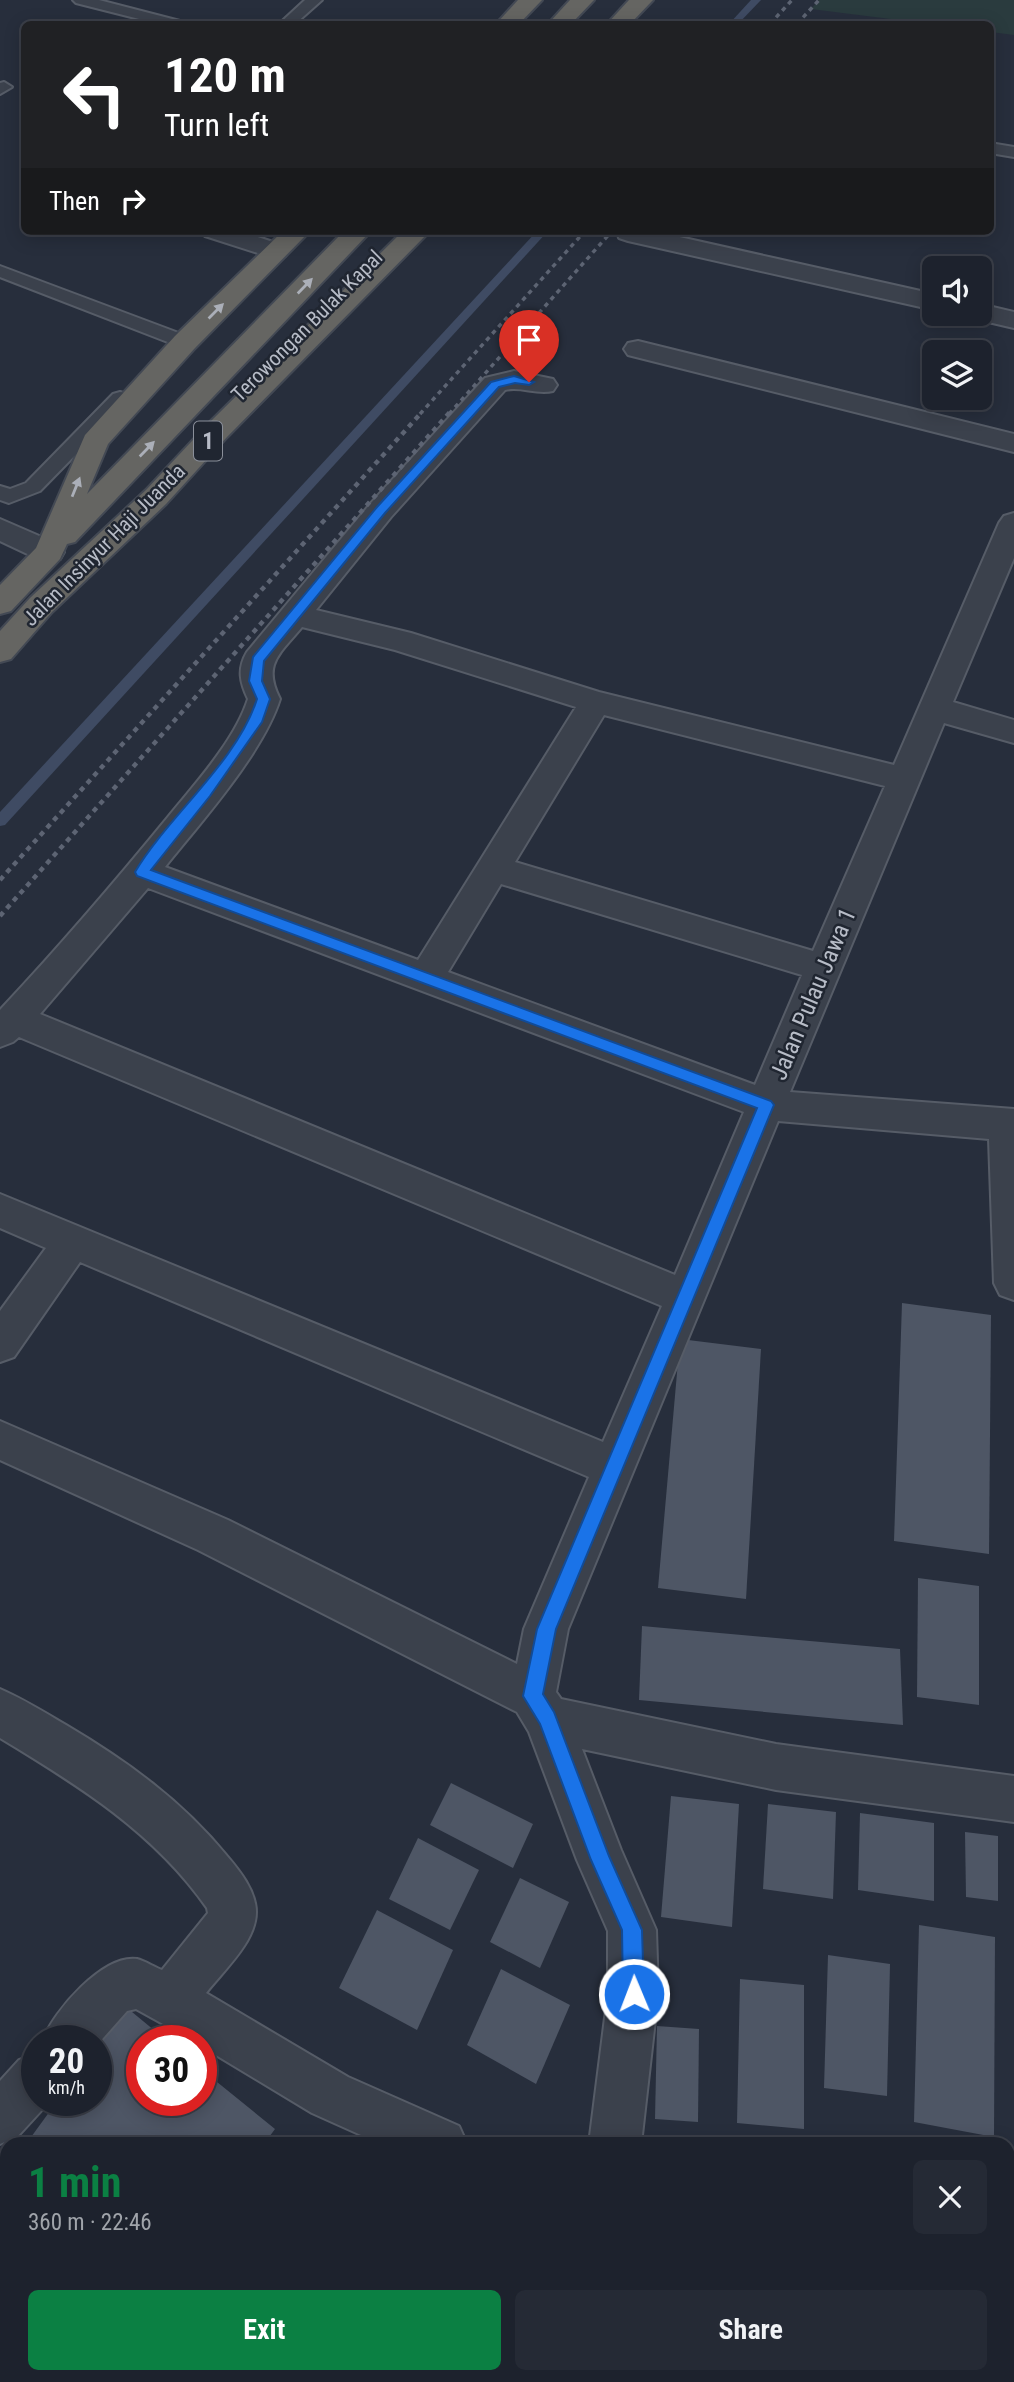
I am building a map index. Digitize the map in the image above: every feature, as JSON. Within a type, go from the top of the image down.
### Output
[{"type":"highway","points":[[510,21],[531,0]]},
{"type":"highway","points":[[562,21],[583,0]]},
{"type":"highway","points":[[608,21],[627,0]]},
{"type":"highway","points":[[621,21],[642,0]]},
{"type":"highway","name":"Jalan Insinyur Haji Juanda","points":[[0,604],[49,552],[95,441],[181,341],[293,235]]},
{"type":"highway","name":"Terowongan Bulak Kapal","points":[[49,552],[354,235]]},
{"type":"highway","name":"Terowongan Bulak Kapal","points":[[41,606],[268,364],[398,235]]},
{"type":"highway","name":"Jalan Insinyur Haji Juanda","points":[[0,651],[41,606],[156,496],[262,385],[413,235]]},
{"type":"street","points":[[226,235],[276,251]]},
{"type":"street","points":[[648,235],[922,299]]},
{"type":"street","points":[[992,315],[1014,320]]},
{"type":"street","points":[[638,349],[1014,443]]},
{"type":"street","points":[[543,385],[514,379],[495,384],[381,510],[258,660],[255,681],[264,699],[258,719],[205,793],[142,872],[7,1025],[685,1297]]},
{"type":"street","name":"Jalan Pulau Jawa 1","points":[[540,1707],[546,1629],[823,968],[1014,523]]},
{"type":"street","points":[[0,529],[49,552]]},
{"type":"street","points":[[295,615],[400,641],[596,702],[904,779]]},
{"type":"street","points":[[425,979],[596,702]]},
{"type":"street","points":[[934,708],[1014,732]]},
{"type":"street","points":[[494,869],[823,968]]},
{"type":"street","points":[[142,872],[766,1105],[1011,1125],[1014,1283]]},
{"type":"street","points":[[0,1211],[614,1467]]},
{"type":"street","points":[[0,1344],[72,1242]]},
{"type":"street","points":[[0,1440],[213,1535],[540,1707],[775,1767],[1014,1799]]},
{"type":"street","points":[[540,1707],[632,1930],[634,1994],[616,2137]]},
{"type":"street","points":[[0,1712],[127,1790],[154,1811],[200,1859],[230,1899],[234,1914],[228,1926],[170,1999]]},
{"type":"street","points":[[80,2025],[122,1984],[137,1984],[170,1999],[330,2095],[425,2137]]},
{"type":"street","points":[[0,2118],[21,2095]]},
{"type":"lane","points":[[81,0],[162,21]]},
{"type":"lane","points":[[290,21],[314,0]]},
{"type":"lane","points":[[994,149],[1014,152]]},
{"type":"lane","points":[[0,271],[181,341],[33,487],[9,497],[0,492]]},
{"type":"shaded area","points":[[819,0],[1014,0],[1014,35],[994,32],[994,21],[906,21],[811,9]]},
{"type":"building","points":[[902,1303],[991,1315],[989,1554],[894,1541]]},
{"type":"building","points":[[680,1339],[761,1349],[746,1599],[658,1588]]},
{"type":"building","points":[[918,1578],[979,1586],[979,1705],[917,1697]]},
{"type":"building","points":[[642,1626],[900,1649],[903,1725],[639,1700]]},
{"type":"building","points":[[451,1783],[533,1824],[513,1868],[430,1825]]},
{"type":"building","points":[[671,1796],[739,1804],[732,1927],[661,1917]]},
{"type":"building","points":[[768,1804],[836,1812],[833,1899],[763,1889]]},
{"type":"building","points":[[860,1813],[934,1823],[934,1901],[858,1890]]},
{"type":"building","points":[[965,1832],[998,1836],[998,1901],[966,1897]]},
{"type":"building","points":[[418,1838],[479,1870],[450,1930],[389,1899]]},
{"type":"building","points":[[520,1878],[569,1902],[540,1968],[490,1942]]},
{"type":"building","points":[[377,1910],[453,1950],[417,2030],[339,1988]]},
{"type":"building","points":[[919,1925],[995,1937],[994,2137],[914,2122]]},
{"type":"building","points":[[828,1955],[890,1964],[887,2096],[824,2088]]},
{"type":"building","points":[[501,1969],[570,2005],[536,2084],[467,2045]]},
{"type":"building","points":[[740,1979],[804,1985],[804,2129],[737,2123]]},
{"type":"building","points":[[126,2007],[148,2025],[126,2025],[126,2116],[217,2116],[217,2082],[275,2129],[269,2137],[31,2137],[46,2116],[112,2116],[112,2026]]},
{"type":"building","points":[[657,2026],[699,2029],[698,2122],[655,2119]]},
{"type":"waterway","points":[[736,21],[756,0]]},
{"type":"waterway","points":[[0,821],[539,235]]},
{"type":"railway","points":[[773,21],[792,0]]},
{"type":"railway","points":[[800,21],[819,0]]},
{"type":"railway","points":[[420,414],[581,235]]},
{"type":"railway","points":[[449,414],[608,235]]},
{"type":"railway","points":[[0,880],[422,412]]},
{"type":"railway","points":[[0,916],[450,412]]},
{"type":"route","points":[[529,382],[514,379],[495,384],[381,510],[258,660],[254,671],[255,681],[264,699],[258,719],[205,793],[142,872],[766,1105],[546,1629],[533,1696],[547,1718],[601,1860],[632,1930],[634,1994]]}]
